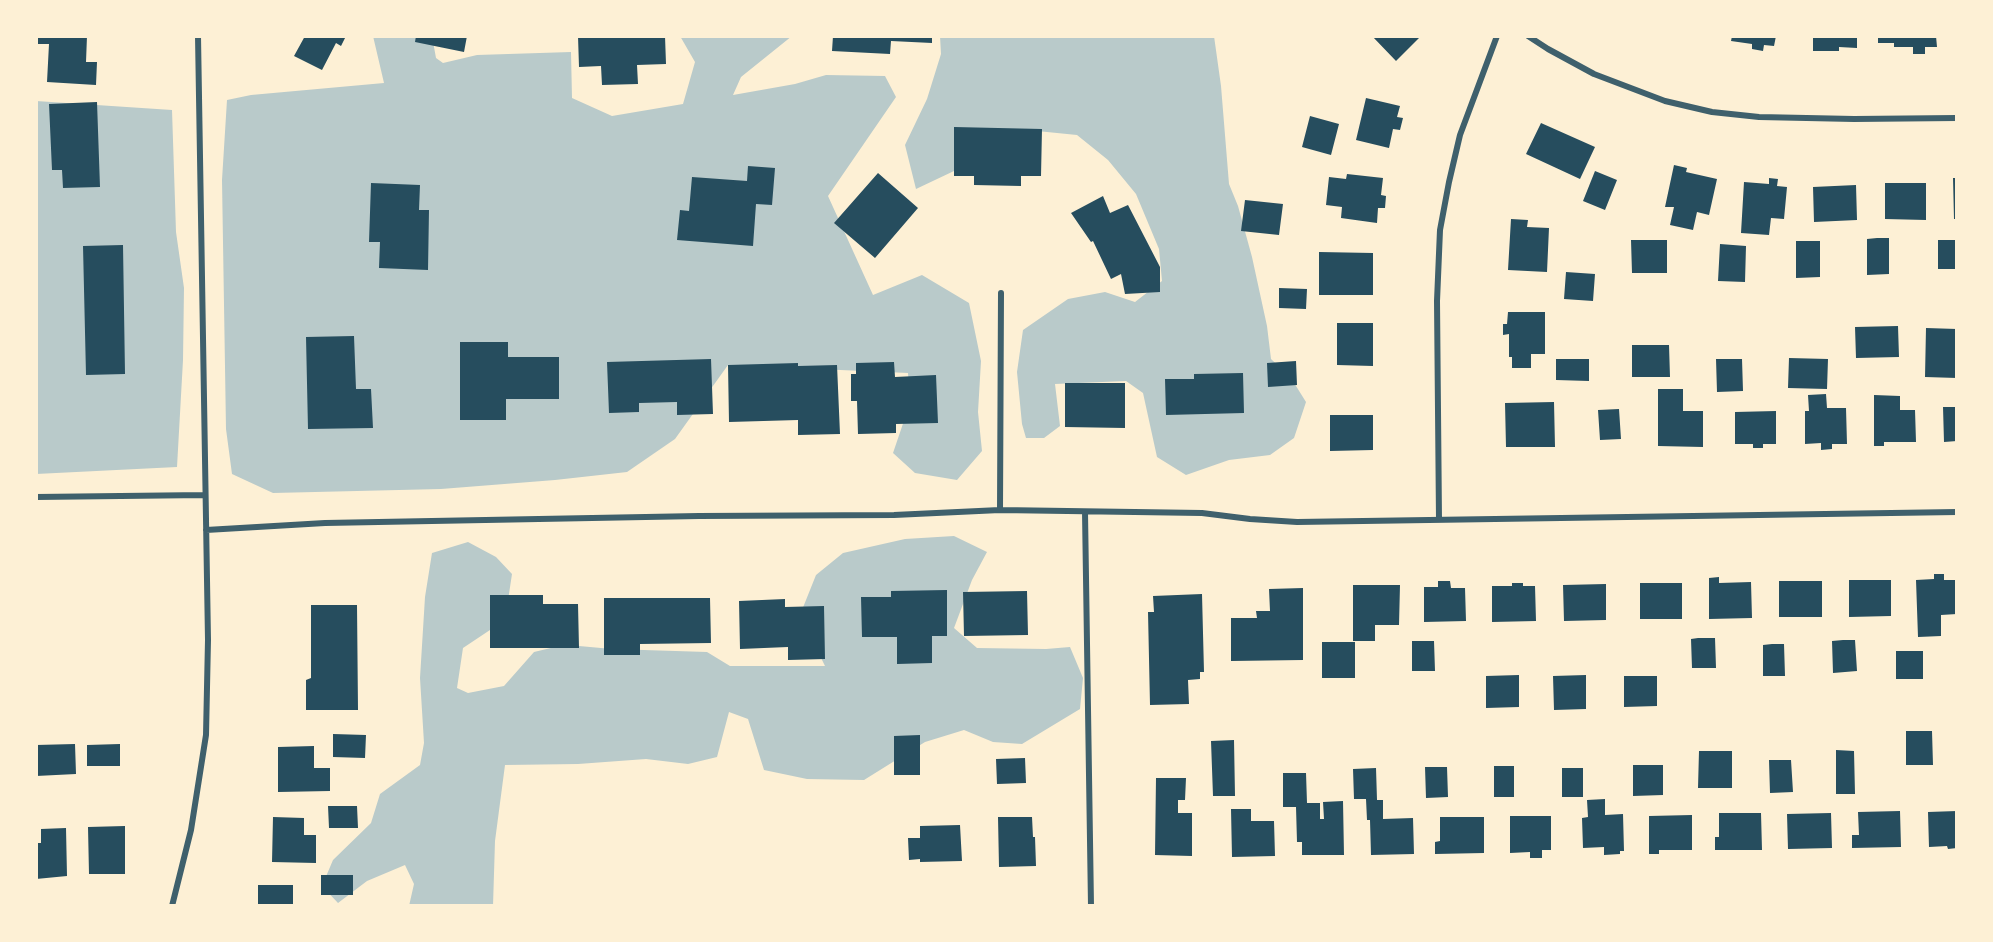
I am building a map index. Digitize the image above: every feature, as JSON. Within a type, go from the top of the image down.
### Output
[{"type":"street","points":[[172,906],[191,830],[206,735],[208,640],[198,36]]},
{"type":"street","points":[[1439,520],[1437,301],[1440,230],[1460,135],[1497,36]]},
{"type":"street","points":[[1528,36],[1548,50],[1594,74],[1665,101],[1712,112],[1769,117],[1957,118]]},
{"type":"street","points":[[1000,510],[1001,293]]},
{"type":"street","points":[[36,497],[205,495]]},
{"type":"street","points":[[206,530],[325,523],[880,516],[1000,510],[1202,513],[1297,522],[1957,513]]},
{"type":"street","points":[[1085,512],[1091,906]]},
{"type":"shaded area","points":[[373,36],[432,36],[436,58],[443,63],[477,55],[571,52],[572,98],[612,116],[683,104],[695,62],[680,36],[792,36],[741,77],[733,95],[795,84],[826,75],[885,76],[896,97],[828,196],[873,295],[922,275],[969,303],[981,361],[978,412],[982,451],[957,480],[915,473],[893,453],[910,403],[908,373],[728,365],[675,439],[627,472],[441,489],[273,493],[232,474],[226,429],[222,180],[227,100],[251,95],[384,83]]},
{"type":"shaded area","points":[[940,36],[1214,36],[1221,86],[1229,184],[1238,206],[1252,257],[1267,326],[1271,359],[1291,378],[1306,402],[1294,438],[1270,455],[1229,460],[1186,475],[1157,457],[1143,393],[1126,381],[1055,384],[1060,426],[1044,438],[1026,438],[1022,424],[1017,372],[1023,330],[1068,299],[1105,292],[1135,302],[1162,281],[1159,249],[1136,194],[1108,160],[1077,135],[1017,129],[954,171],[916,189],[905,145],[927,99],[941,54]]},
{"type":"shaded area","points":[[36,101],[172,110],[176,232],[184,288],[183,360],[177,467],[36,474]]},
{"type":"shaded area","points":[[954,536],[987,552],[972,580],[954,628],[977,648],[1070,647],[1083,678],[1080,709],[1022,744],[993,742],[964,730],[925,742],[864,780],[807,779],[764,770],[748,719],[729,712],[717,757],[688,764],[646,759],[578,764],[505,765],[495,841],[493,906],[409,906],[414,884],[405,865],[367,881],[338,903],[322,886],[333,860],[371,823],[380,794],[420,765],[424,743],[420,678],[425,597],[432,553],[468,542],[496,557],[512,574],[505,620],[463,648],[457,688],[468,693],[504,686],[534,652],[555,647],[707,652],[730,666],[825,666],[800,615],[816,575],[843,553],[905,539]]},
{"type":"building","points":[[36,36],[87,36],[86,62],[97,62],[96,85],[47,82],[49,44],[36,44]]},
{"type":"building","points":[[305,36],[346,36],[341,46],[336,43],[322,70],[294,56]]},
{"type":"building","points":[[416,36],[467,36],[464,52],[415,42]]},
{"type":"building","points":[[578,36],[665,36],[666,64],[637,65],[638,84],[602,85],[601,66],[579,67]]},
{"type":"building","points":[[833,36],[932,36],[932,43],[891,41],[890,54],[832,51]]},
{"type":"building","points":[[1372,36],[1421,36],[1396,61]]},
{"type":"building","points":[[1732,36],[1776,36],[1774,46],[1764,45],[1763,51],[1752,49],[1752,44],[1731,41]]},
{"type":"building","points":[[1813,36],[1857,36],[1857,48],[1839,47],[1839,51],[1813,51]]},
{"type":"building","points":[[1878,36],[1936,36],[1937,47],[1925,47],[1925,54],[1913,54],[1913,47],[1894,47],[1894,43],[1878,43]]},
{"type":"building","points":[[1366,98],[1400,106],[1397,117],[1403,118],[1400,130],[1393,129],[1389,148],[1356,140]]},
{"type":"building","points":[[97,102],[100,187],[63,188],[62,170],[52,170],[49,104]]},
{"type":"building","points":[[1310,116],[1339,124],[1331,155],[1302,147]]},
{"type":"building","points":[[1541,123],[1595,147],[1580,179],[1526,154]]},
{"type":"building","points":[[954,127],[1042,129],[1041,176],[1021,176],[1021,186],[974,185],[974,176],[954,176]]},
{"type":"building","points":[[1674,165],[1687,168],[1686,172],[1717,179],[1709,215],[1697,212],[1693,230],[1670,225],[1674,207],[1665,207]]},
{"type":"building","points":[[748,166],[775,168],[772,205],[756,204],[753,246],[677,240],[680,210],[689,211],[692,177],[747,181]]},
{"type":"building","points":[[1595,171],[1617,180],[1605,210],[1583,201]]},
{"type":"building","points":[[878,173],[918,208],[875,258],[834,223]]},
{"type":"building","points":[[1347,174],[1383,178],[1381,195],[1386,196],[1385,208],[1378,208],[1377,223],[1341,218],[1342,207],[1326,205],[1329,177],[1346,179]]},
{"type":"building","points":[[1769,178],[1778,179],[1777,186],[1787,187],[1784,219],[1771,218],[1769,235],[1741,233],[1744,182],[1769,184]]},
{"type":"building","points":[[1953,178],[1957,178],[1957,219],[1954,219]]},
{"type":"building","points":[[371,183],[420,185],[419,210],[429,210],[428,270],[379,268],[380,242],[369,242]]},
{"type":"building","points":[[1885,183],[1926,183],[1926,220],[1885,219]]},
{"type":"building","points":[[1856,185],[1857,220],[1814,222],[1813,187]]},
{"type":"building","points":[[1103,196],[1110,213],[1128,205],[1160,267],[1160,292],[1125,294],[1121,274],[1111,279],[1093,241],[1091,242],[1071,213]]},
{"type":"building","points":[[1245,200],[1283,204],[1279,235],[1241,231]]},
{"type":"building","points":[[1511,219],[1528,220],[1527,227],[1549,228],[1547,272],[1508,270]]},
{"type":"building","points":[[1889,238],[1889,274],[1867,275],[1867,239]]},
{"type":"building","points":[[1631,240],[1667,240],[1667,273],[1632,273]]},
{"type":"building","points":[[1938,240],[1957,240],[1957,269],[1938,269]]},
{"type":"building","points":[[1796,241],[1820,241],[1820,277],[1796,278]]},
{"type":"building","points":[[1720,244],[1746,246],[1745,282],[1718,281]]},
{"type":"building","points":[[123,245],[125,374],[86,375],[83,246]]},
{"type":"building","points":[[1319,252],[1373,253],[1373,295],[1319,295]]},
{"type":"building","points":[[1566,272],[1595,274],[1593,301],[1564,299]]},
{"type":"building","points":[[1279,288],[1307,289],[1306,309],[1279,308]]},
{"type":"building","points":[[1508,312],[1545,312],[1545,354],[1531,354],[1531,368],[1512,368],[1512,357],[1509,357],[1509,334],[1503,335],[1503,324],[1507,324]]},
{"type":"building","points":[[1337,323],[1373,323],[1373,366],[1337,365]]},
{"type":"building","points":[[1898,326],[1899,357],[1856,358],[1855,327]]},
{"type":"building","points":[[1926,328],[1957,329],[1957,378],[1925,377]]},
{"type":"building","points":[[354,336],[356,389],[371,389],[373,428],[308,429],[306,337]]},
{"type":"building","points":[[460,342],[508,342],[508,357],[559,357],[559,399],[506,399],[506,420],[460,420]]},
{"type":"building","points":[[1632,345],[1669,345],[1670,377],[1632,377]]},
{"type":"building","points":[[1789,358],[1828,359],[1827,389],[1788,388]]},
{"type":"building","points":[[711,359],[713,414],[677,415],[677,402],[639,403],[639,412],[609,413],[607,362]]},
{"type":"building","points":[[1556,359],[1589,359],[1589,381],[1556,380]]},
{"type":"building","points":[[1716,359],[1742,359],[1743,391],[1717,392]]},
{"type":"building","points":[[1296,361],[1297,385],[1268,387],[1267,363]]},
{"type":"building","points":[[894,362],[895,377],[936,375],[938,423],[896,424],[896,433],[858,434],[857,401],[851,401],[851,374],[856,374],[856,363]]},
{"type":"building","points":[[798,363],[798,366],[837,365],[840,434],[798,435],[798,420],[729,422],[728,365]]},
{"type":"building","points":[[1243,373],[1244,413],[1166,415],[1165,379],[1194,379],[1194,374]]},
{"type":"building","points":[[1065,383],[1125,383],[1125,428],[1065,427]]},
{"type":"building","points":[[1658,389],[1683,389],[1683,411],[1703,411],[1703,447],[1658,446]]},
{"type":"building","points":[[1826,394],[1827,408],[1846,408],[1847,444],[1832,444],[1832,449],[1821,450],[1821,443],[1805,444],[1805,411],[1809,411],[1808,395]]},
{"type":"building","points":[[1874,395],[1900,396],[1900,410],[1915,410],[1916,442],[1884,442],[1884,446],[1874,446]]},
{"type":"building","points":[[1554,402],[1555,447],[1506,447],[1505,403]]},
{"type":"building","points":[[1943,407],[1957,407],[1957,441],[1944,442]]},
{"type":"building","points":[[1619,409],[1621,439],[1600,440],[1598,410]]},
{"type":"building","points":[[1776,411],[1776,444],[1763,444],[1763,448],[1753,448],[1753,444],[1735,444],[1735,412]]},
{"type":"building","points":[[1330,415],[1373,415],[1373,450],[1330,451]]},
{"type":"building","points":[[1934,574],[1944,574],[1944,580],[1957,580],[1957,614],[1941,615],[1941,636],[1918,637],[1916,580],[1934,579]]},
{"type":"building","points":[[1719,577],[1719,583],[1751,582],[1752,618],[1709,619],[1709,578]]},
{"type":"building","points":[[1849,580],[1891,580],[1891,616],[1849,617]]},
{"type":"building","points":[[1438,581],[1450,581],[1451,588],[1465,588],[1466,621],[1424,622],[1424,587],[1438,587]]},
{"type":"building","points":[[1779,581],[1822,581],[1822,617],[1779,617]]},
{"type":"building","points":[[1512,583],[1535,586],[1536,621],[1492,622],[1492,586],[1512,586]]},
{"type":"building","points":[[1640,583],[1682,583],[1682,619],[1640,619]]},
{"type":"building","points":[[1606,584],[1606,620],[1564,621],[1563,585]]},
{"type":"building","points":[[1353,585],[1400,585],[1399,625],[1375,625],[1375,641],[1353,641]]},
{"type":"building","points":[[1303,588],[1303,660],[1231,661],[1231,618],[1257,618],[1256,611],[1270,611],[1269,589]]},
{"type":"building","points":[[947,590],[947,636],[932,636],[932,663],[897,664],[897,637],[862,637],[861,597],[891,597],[891,591]]},
{"type":"building","points":[[1027,591],[1028,635],[964,636],[963,592]]},
{"type":"building","points":[[1202,594],[1204,672],[1200,672],[1200,679],[1188,680],[1189,704],[1150,705],[1148,612],[1154,612],[1153,596]]},
{"type":"building","points":[[490,595],[543,595],[543,604],[578,604],[579,648],[490,648]]},
{"type":"building","points":[[604,598],[710,598],[711,643],[640,644],[640,655],[604,655]]},
{"type":"building","points":[[785,599],[785,607],[824,606],[825,659],[788,660],[788,647],[740,649],[739,601]]},
{"type":"building","points":[[311,605],[357,605],[358,710],[306,710],[306,680],[311,678]]},
{"type":"building","points":[[1715,638],[1716,668],[1692,668],[1691,639]]},
{"type":"building","points":[[1855,640],[1857,671],[1833,673],[1832,641]]},
{"type":"building","points":[[1412,641],[1434,641],[1435,671],[1412,671]]},
{"type":"building","points":[[1322,642],[1355,642],[1355,678],[1322,678]]},
{"type":"building","points":[[1784,644],[1785,676],[1763,676],[1763,645]]},
{"type":"building","points":[[1896,651],[1923,651],[1923,679],[1896,679]]},
{"type":"building","points":[[1519,675],[1519,707],[1486,708],[1486,676]]},
{"type":"building","points":[[1586,675],[1586,709],[1554,710],[1553,676]]},
{"type":"building","points":[[1624,676],[1657,676],[1657,706],[1624,707]]},
{"type":"building","points":[[1906,731],[1932,731],[1933,765],[1906,765]]},
{"type":"building","points":[[333,734],[366,735],[365,758],[333,757]]},
{"type":"building","points":[[920,735],[920,775],[894,775],[894,736]]},
{"type":"building","points":[[1234,740],[1235,796],[1213,796],[1211,741]]},
{"type":"building","points":[[75,744],[76,774],[36,776],[36,745]]},
{"type":"building","points":[[120,744],[120,766],[87,766],[87,745]]},
{"type":"building","points":[[314,746],[314,768],[330,768],[330,791],[278,792],[278,747]]},
{"type":"building","points":[[1836,750],[1854,751],[1855,794],[1836,794]]},
{"type":"building","points":[[1699,751],[1732,751],[1732,788],[1698,788]]},
{"type":"building","points":[[1025,758],[1026,783],[997,784],[996,759]]},
{"type":"building","points":[[1769,760],[1791,760],[1793,792],[1770,793]]},
{"type":"building","points":[[1633,765],[1663,765],[1663,795],[1633,796]]},
{"type":"building","points":[[1494,766],[1514,766],[1514,797],[1494,797]]},
{"type":"building","points":[[1425,767],[1447,767],[1448,797],[1426,798]]},
{"type":"building","points":[[1376,768],[1377,800],[1383,800],[1383,819],[1413,818],[1414,854],[1371,855],[1370,820],[1367,820],[1366,799],[1354,799],[1353,769]]},
{"type":"building","points":[[1562,768],[1583,768],[1583,797],[1562,797]]},
{"type":"building","points":[[1283,773],[1306,773],[1307,803],[1320,803],[1320,819],[1324,819],[1323,802],[1343,801],[1344,855],[1302,855],[1302,842],[1297,842],[1296,807],[1283,807]]},
{"type":"building","points":[[1156,778],[1186,778],[1185,800],[1178,800],[1178,813],[1192,813],[1192,856],[1155,855]]},
{"type":"building","points":[[1605,799],[1605,815],[1623,814],[1624,851],[1620,851],[1620,854],[1604,855],[1604,847],[1583,848],[1582,818],[1588,817],[1587,800]]},
{"type":"building","points":[[328,806],[357,806],[358,828],[329,828]]},
{"type":"building","points":[[1231,809],[1251,809],[1251,821],[1274,821],[1275,856],[1232,857]]},
{"type":"building","points":[[1900,811],[1901,847],[1852,848],[1852,835],[1859,835],[1858,812]]},
{"type":"building","points":[[1957,811],[1957,848],[1929,847],[1928,812]]},
{"type":"building","points":[[1719,813],[1761,813],[1762,850],[1715,850],[1715,837],[1719,837]]},
{"type":"building","points":[[1831,813],[1832,848],[1788,849],[1787,814]]},
{"type":"building","points":[[1692,815],[1692,850],[1659,850],[1659,854],[1649,854],[1649,816]]},
{"type":"building","points":[[1510,816],[1551,816],[1551,850],[1542,850],[1542,858],[1530,858],[1530,852],[1510,853]]},
{"type":"building","points":[[273,817],[304,818],[304,835],[316,835],[316,863],[272,862]]},
{"type":"building","points":[[998,817],[1032,817],[1036,866],[999,867]]},
{"type":"building","points":[[1440,817],[1484,817],[1484,853],[1435,854],[1435,842],[1440,841]]},
{"type":"building","points":[[960,825],[962,861],[909,860],[908,838],[920,838],[920,826]]},
{"type":"building","points":[[125,826],[125,874],[89,874],[88,827]]},
{"type":"building","points":[[66,828],[67,876],[36,879],[36,843],[41,843],[41,829]]},
{"type":"building","points":[[321,875],[353,875],[353,895],[321,895]]},
{"type":"building","points":[[258,885],[293,885],[293,906],[258,906]]}]
